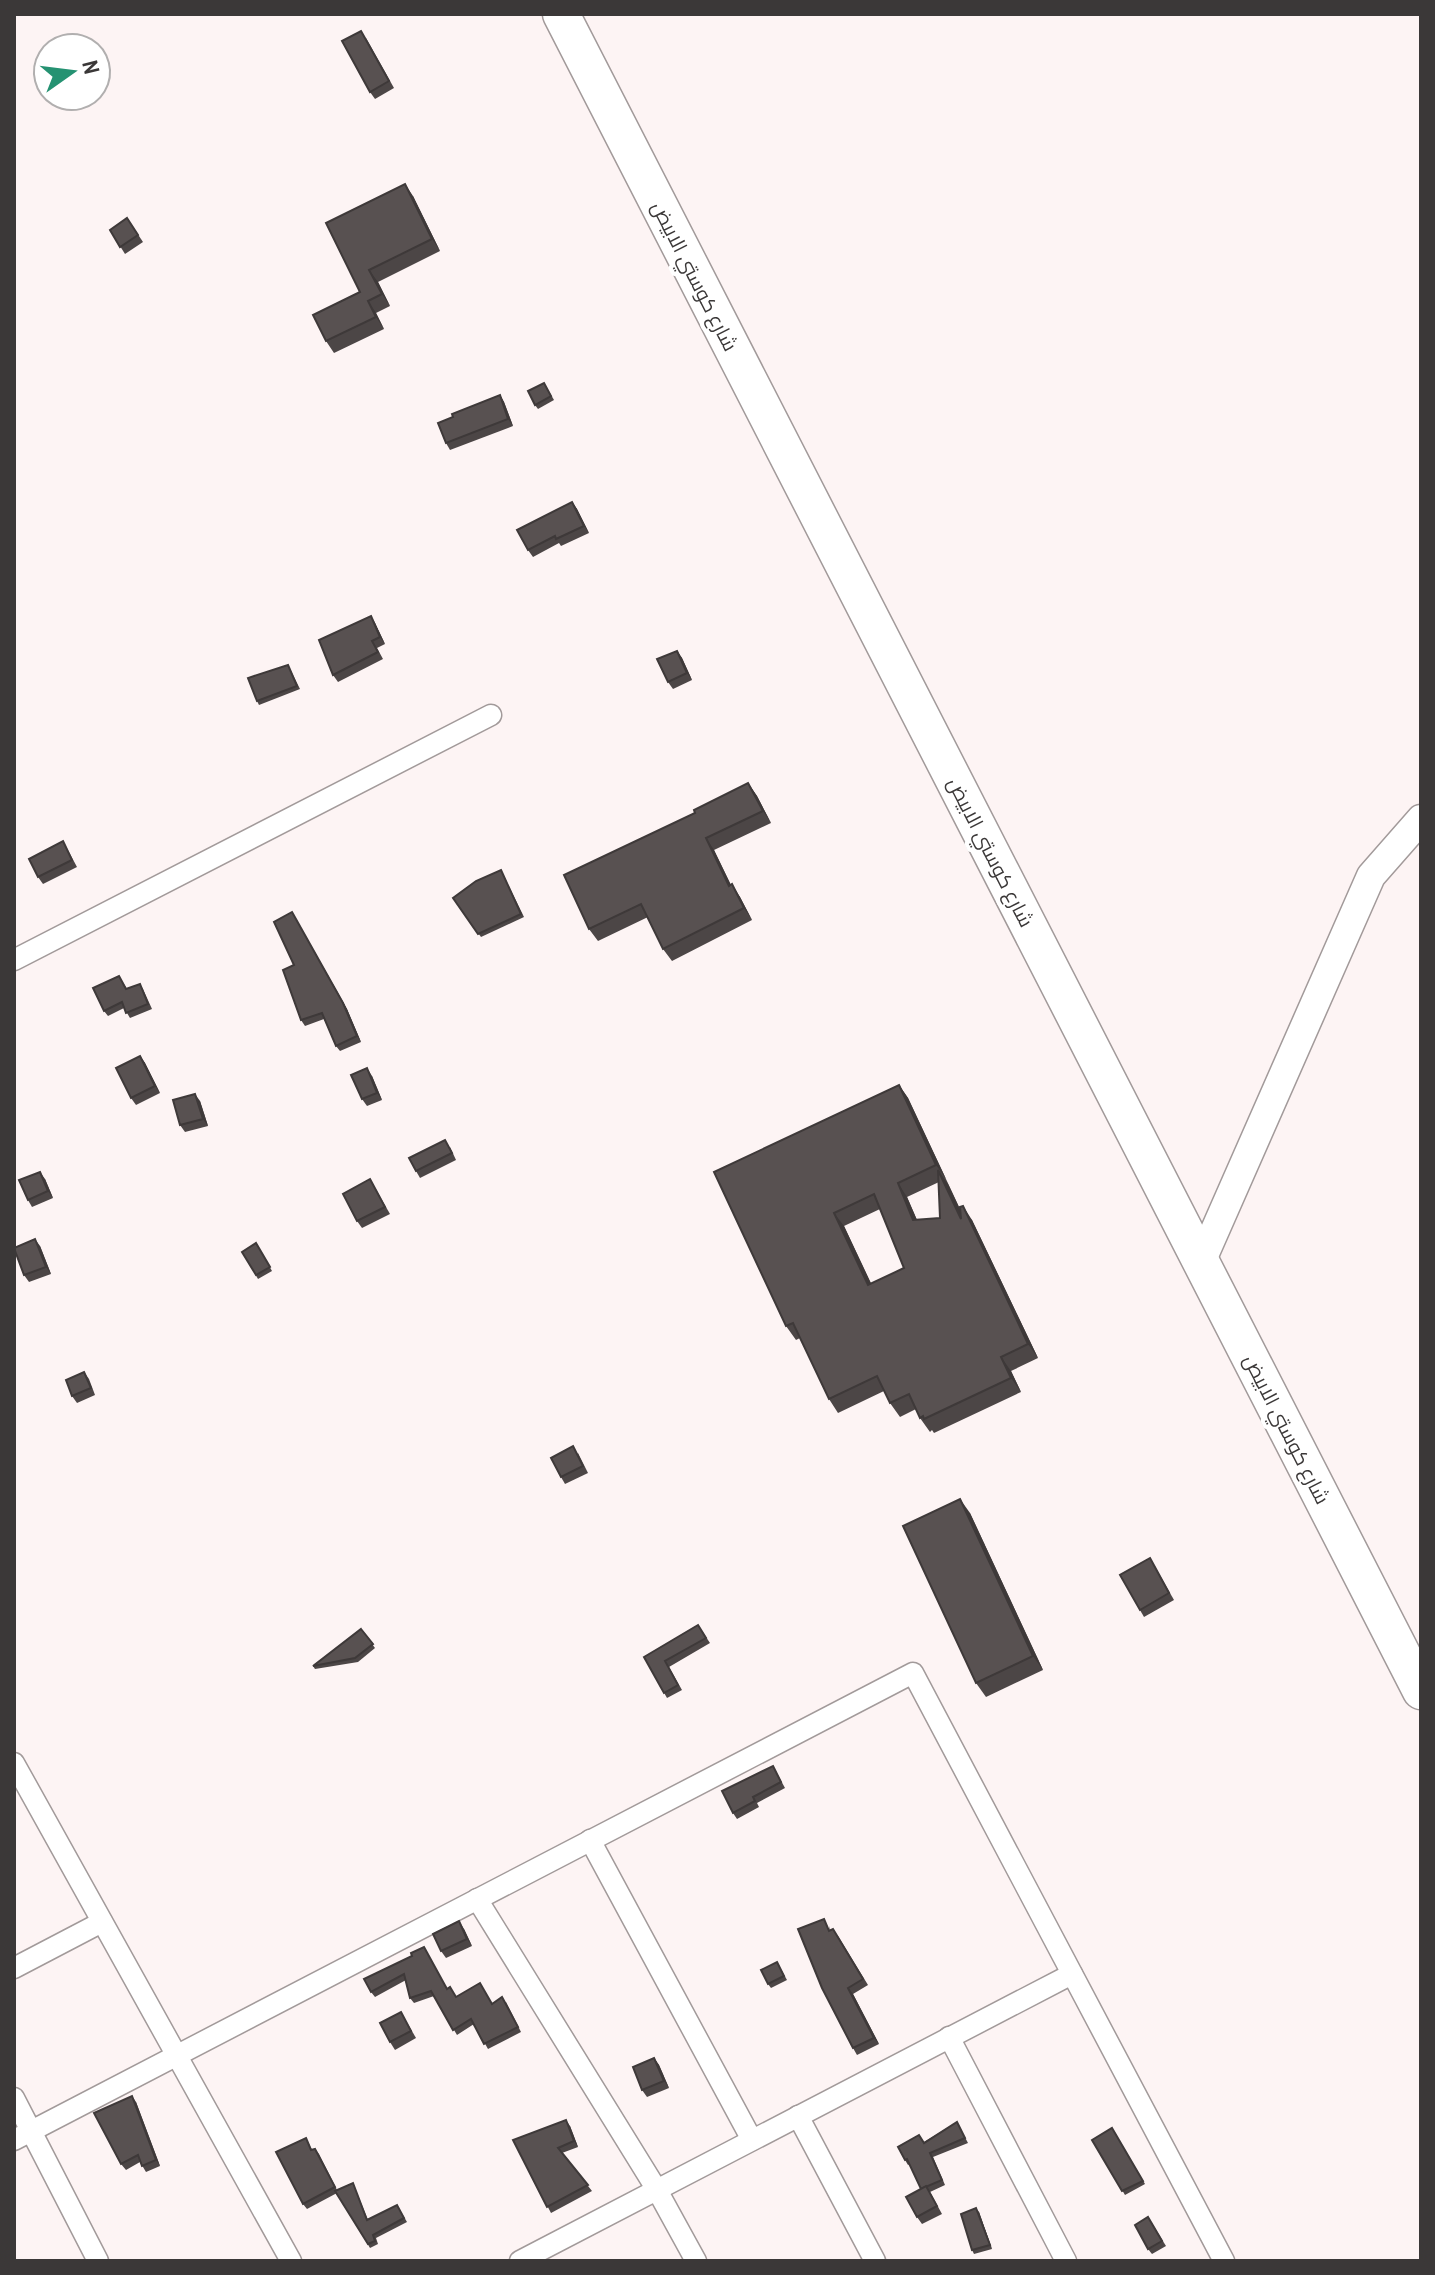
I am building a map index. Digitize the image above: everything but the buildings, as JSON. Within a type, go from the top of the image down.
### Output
[{"type":"highway","name":"شارع كوستي الابيض","points":[[561,14],[1421,1691]]},
{"type":"street","points":[[14,960],[491,715]]},
{"type":"street","points":[[1201,1262],[1371,876],[1421,819]]},
{"type":"street","points":[[22,2135],[913,1673],[1224,2261]]},
{"type":"street","points":[[14,1763],[291,2261]]},
{"type":"street","points":[[590,1840],[752,2140]]},
{"type":"street","points":[[477,1899],[657,2190],[696,2261]]},
{"type":"street","points":[[14,1968],[102,1922]]},
{"type":"street","points":[[520,2261],[1072,1974]]},
{"type":"street","points":[[949,2037],[1066,2261]]},
{"type":"street","points":[[14,2098],[22,2135],[98,2261]]},
{"type":"street","points":[[798,2116],[875,2261]]}]
